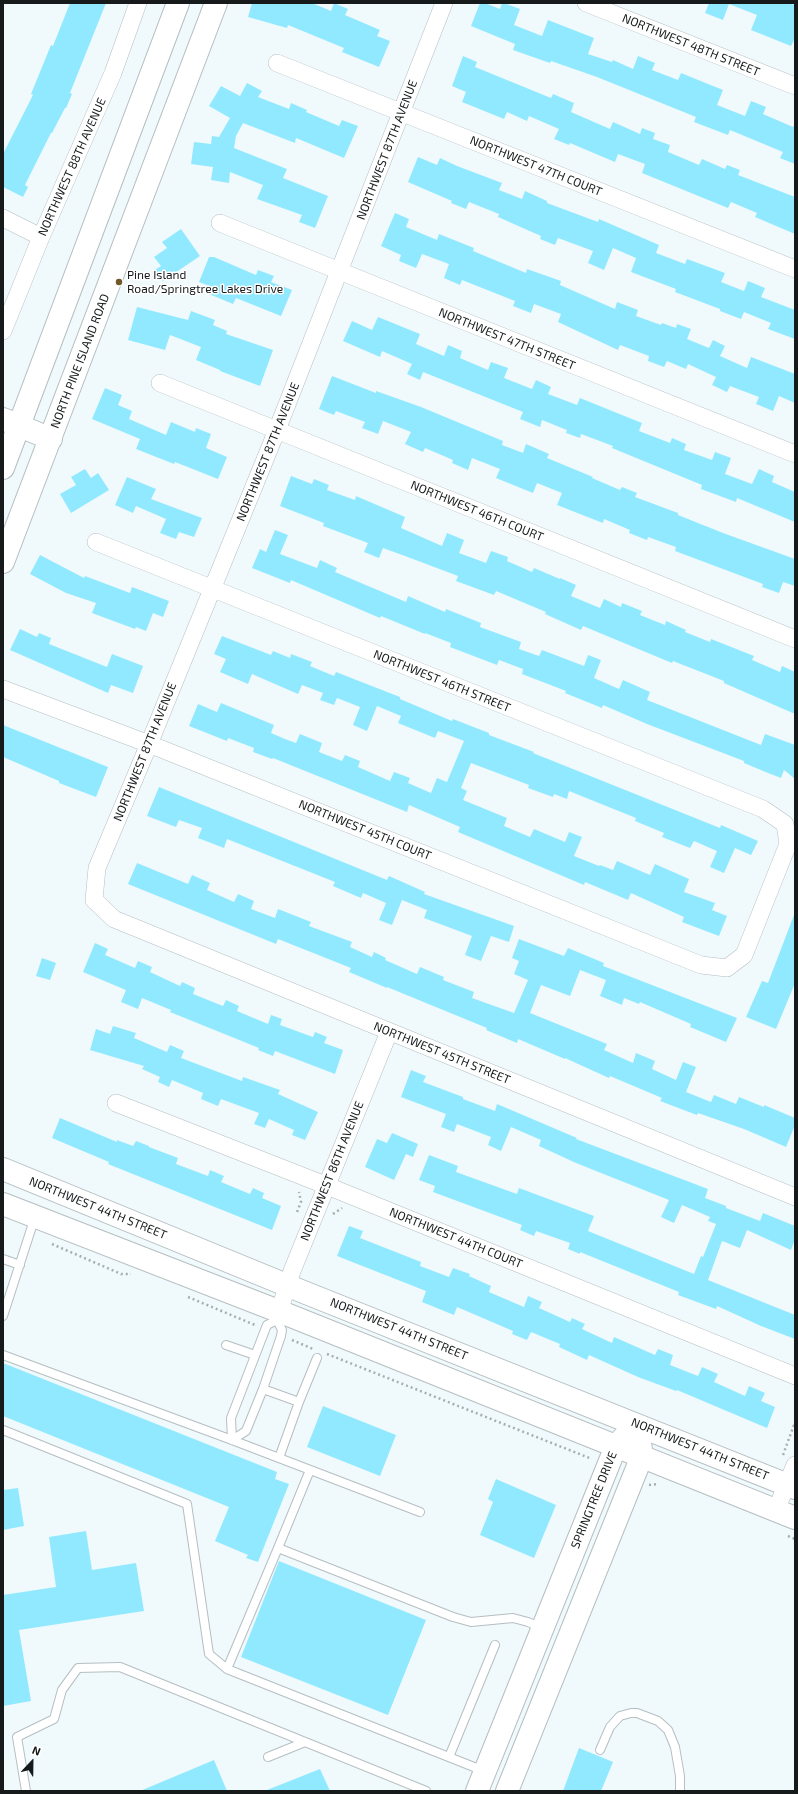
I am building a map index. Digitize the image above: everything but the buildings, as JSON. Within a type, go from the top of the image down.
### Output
[{"type":"street","name":"NORTHWEST 88TH AVENUE","points":[[3,331],[41,237],[113,73],[138,3]]},
{"type":"street","points":[[41,466],[5,458],[11,423],[178,3]]},
{"type":"street","name":"NORTH PINE ISLAND ROAD","points":[[3,562],[41,466],[216,3]]},
{"type":"street","name":"NORTHWEST 87TH AVENUE","points":[[94,900],[97,868],[277,430],[444,3]]},
{"type":"street","name":"NORTHWEST 48TH STREET","points":[[586,3],[795,86]]},
{"type":"street","name":"NORTHWEST 47TH COURT","points":[[277,63],[795,268]]},
{"type":"street","points":[[3,218],[41,237]]},
{"type":"street","name":"NORTHWEST 47TH STREET","points":[[220,223],[795,454]]},
{"type":"street","name":"NORTHWEST 46TH COURT","points":[[160,382],[795,639]]},
{"type":"street","points":[[11,423],[51,439]]},
{"type":"street","name":"NORTHWEST 46TH STREET","points":[[96,542],[211,590],[763,809],[785,824],[788,844],[744,955],[727,968]]},
{"type":"street","name":"NORTHWEST 45TH COURT","points":[[3,689],[149,744],[701,965],[727,968]]},
{"type":"street","name":"NORTHWEST 45TH STREET","points":[[94,900],[114,919],[795,1197]]},
{"type":"street","name":"NORTHWEST 86TH AVENUE","points":[[278,1316],[287,1285],[325,1185],[389,1032]]},
{"type":"street","name":"NORTHWEST 44TH COURT","points":[[116,1103],[325,1185],[795,1376]]},
{"type":"street","name":"NORTHWEST 44TH STREET","points":[[3,1169],[287,1285],[636,1424],[790,1474]]},
{"type":"street","points":[[3,1204],[33,1226],[278,1316],[638,1466],[785,1514],[790,1474]]},
{"type":"street","points":[[507,1791],[638,1466],[636,1424]]},
{"type":"street","name":"SPRINGTREE DRIVE","points":[[481,1781],[613,1456],[636,1424]]},
{"type":"lane","points":[[3,1316],[33,1226]]},
{"type":"lane","points":[[3,1259],[20,1265]]},
{"type":"lane","points":[[278,1316],[282,1336],[246,1431],[232,1440],[231,1418],[267,1325],[278,1316]]},
{"type":"lane","points":[[226,1344],[255,1355]]},
{"type":"lane","points":[[3,1355],[420,1512]]},
{"type":"lane","points":[[278,1458],[318,1355]]},
{"type":"lane","points":[[262,1389],[299,1402]]},
{"type":"lane","points":[[3,1430],[187,1504],[209,1654],[227,1668],[449,1757],[481,1781]]},
{"type":"lane","points":[[227,1668],[310,1470]]},
{"type":"lane","points":[[278,1548],[453,1617],[471,1622],[513,1618],[542,1628]]},
{"type":"lane","points":[[449,1757],[495,1645]]},
{"type":"lane","points":[[26,1791],[17,1737],[54,1719],[62,1690],[78,1668],[120,1667],[426,1791]]},
{"type":"lane","points":[[600,1750],[610,1727],[620,1716],[637,1713],[658,1721],[668,1730],[675,1747],[680,1776],[680,1791]]},
{"type":"lane","points":[[268,1757],[305,1742]]},
{"type":"path","points":[[295,1217],[301,1202],[301,1197],[298,1190]]},
{"type":"path","points":[[331,1215],[342,1208],[350,1209]]},
{"type":"path","points":[[33,1226],[121,1274],[136,1273]]},
{"type":"path","points":[[181,1294],[265,1330]]},
{"type":"path","points":[[282,1336],[318,1355]]},
{"type":"path","points":[[326,1354],[613,1456]]},
{"type":"path","points":[[790,1474],[795,1422]]},
{"type":"path","points":[[638,1466],[665,1486]]},
{"type":"place","name":"Pine Island Road/Springtree Lakes Drive","points":[[119,282]]}]
